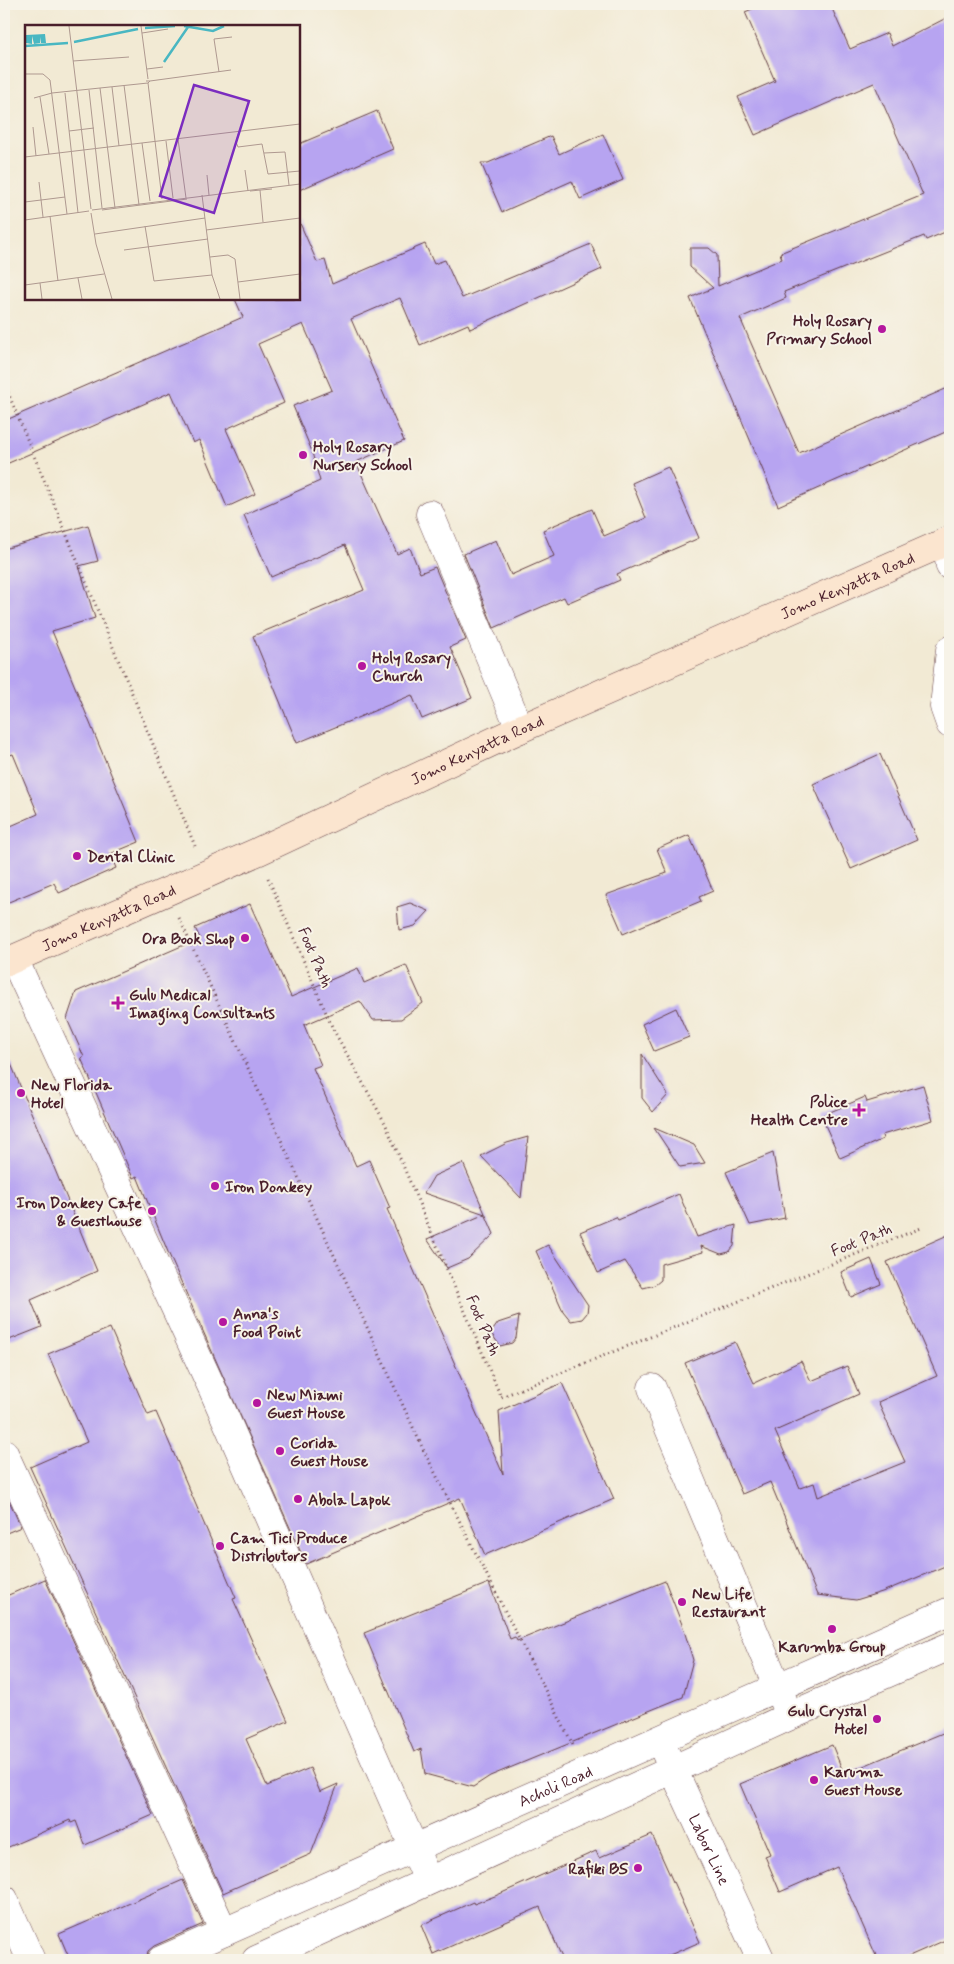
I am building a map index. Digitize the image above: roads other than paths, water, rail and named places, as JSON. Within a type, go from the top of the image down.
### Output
[{"type":"main road","name":"Jomo Kenyatta Road","points":[[9,961],[257,852],[520,729],[949,549]]},
{"type":"street","points":[[430,514],[520,729]]},
{"type":"street","points":[[950,650],[944,707],[950,724]]},
{"type":"street","points":[[9,961],[213,1390],[428,1880]]},
{"type":"street","points":[[652,1388],[790,1716]]},
{"type":"street","points":[[4,1453],[224,1932]]},
{"type":"street","name":"Acholi Road","points":[[161,1960],[586,1770],[950,1611]]},
{"type":"street","points":[[256,1960],[790,1716],[950,1646]]},
{"type":"street","name":"Labor Line","points":[[660,1739],[761,1960]]},
{"type":"street","points":[[4,1899],[30,1960]]},
{"type":"place","name":"Holy Rosary Primary School","points":[[882,329]]},
{"type":"place","name":"Holy Rosary Nursery School","points":[[303,455]]},
{"type":"place","name":"Holy Rosary Church","points":[[362,666]]},
{"type":"place","name":"Dental Clinic","points":[[77,856]]},
{"type":"place","name":"Ora Book Shop","points":[[245,938]]},
{"type":"place","name":"Gulu Medical Imaging Consultants","points":[[118,1003]]},
{"type":"place","name":"New Florida Hotel","points":[[21,1093]]},
{"type":"place","name":"Police Health Centre","points":[[859,1110]]},
{"type":"place","name":"Iron Donkey","points":[[215,1186]]},
{"type":"place","name":"Iron Donkey Cafe & Guesthouse","points":[[152,1211]]},
{"type":"place","name":"Anna's Food Point","points":[[223,1322]]},
{"type":"place","name":"New Miami Guest House","points":[[257,1403]]},
{"type":"place","name":"Corida Guest House","points":[[280,1451]]},
{"type":"place","name":"Abola Lapok","points":[[298,1499]]},
{"type":"place","name":"Cam Tici Produce Distributors","points":[[220,1546]]},
{"type":"place","name":"New Life Restaurant","points":[[682,1602]]},
{"type":"place","name":"Karumba Group","points":[[832,1629]]},
{"type":"place","name":"Gulu Crystal Hotel","points":[[877,1719]]},
{"type":"place","name":"Karuma Guest House","points":[[814,1780]]},
{"type":"place","name":"Rafiki BS","points":[[638,1868]]}]
